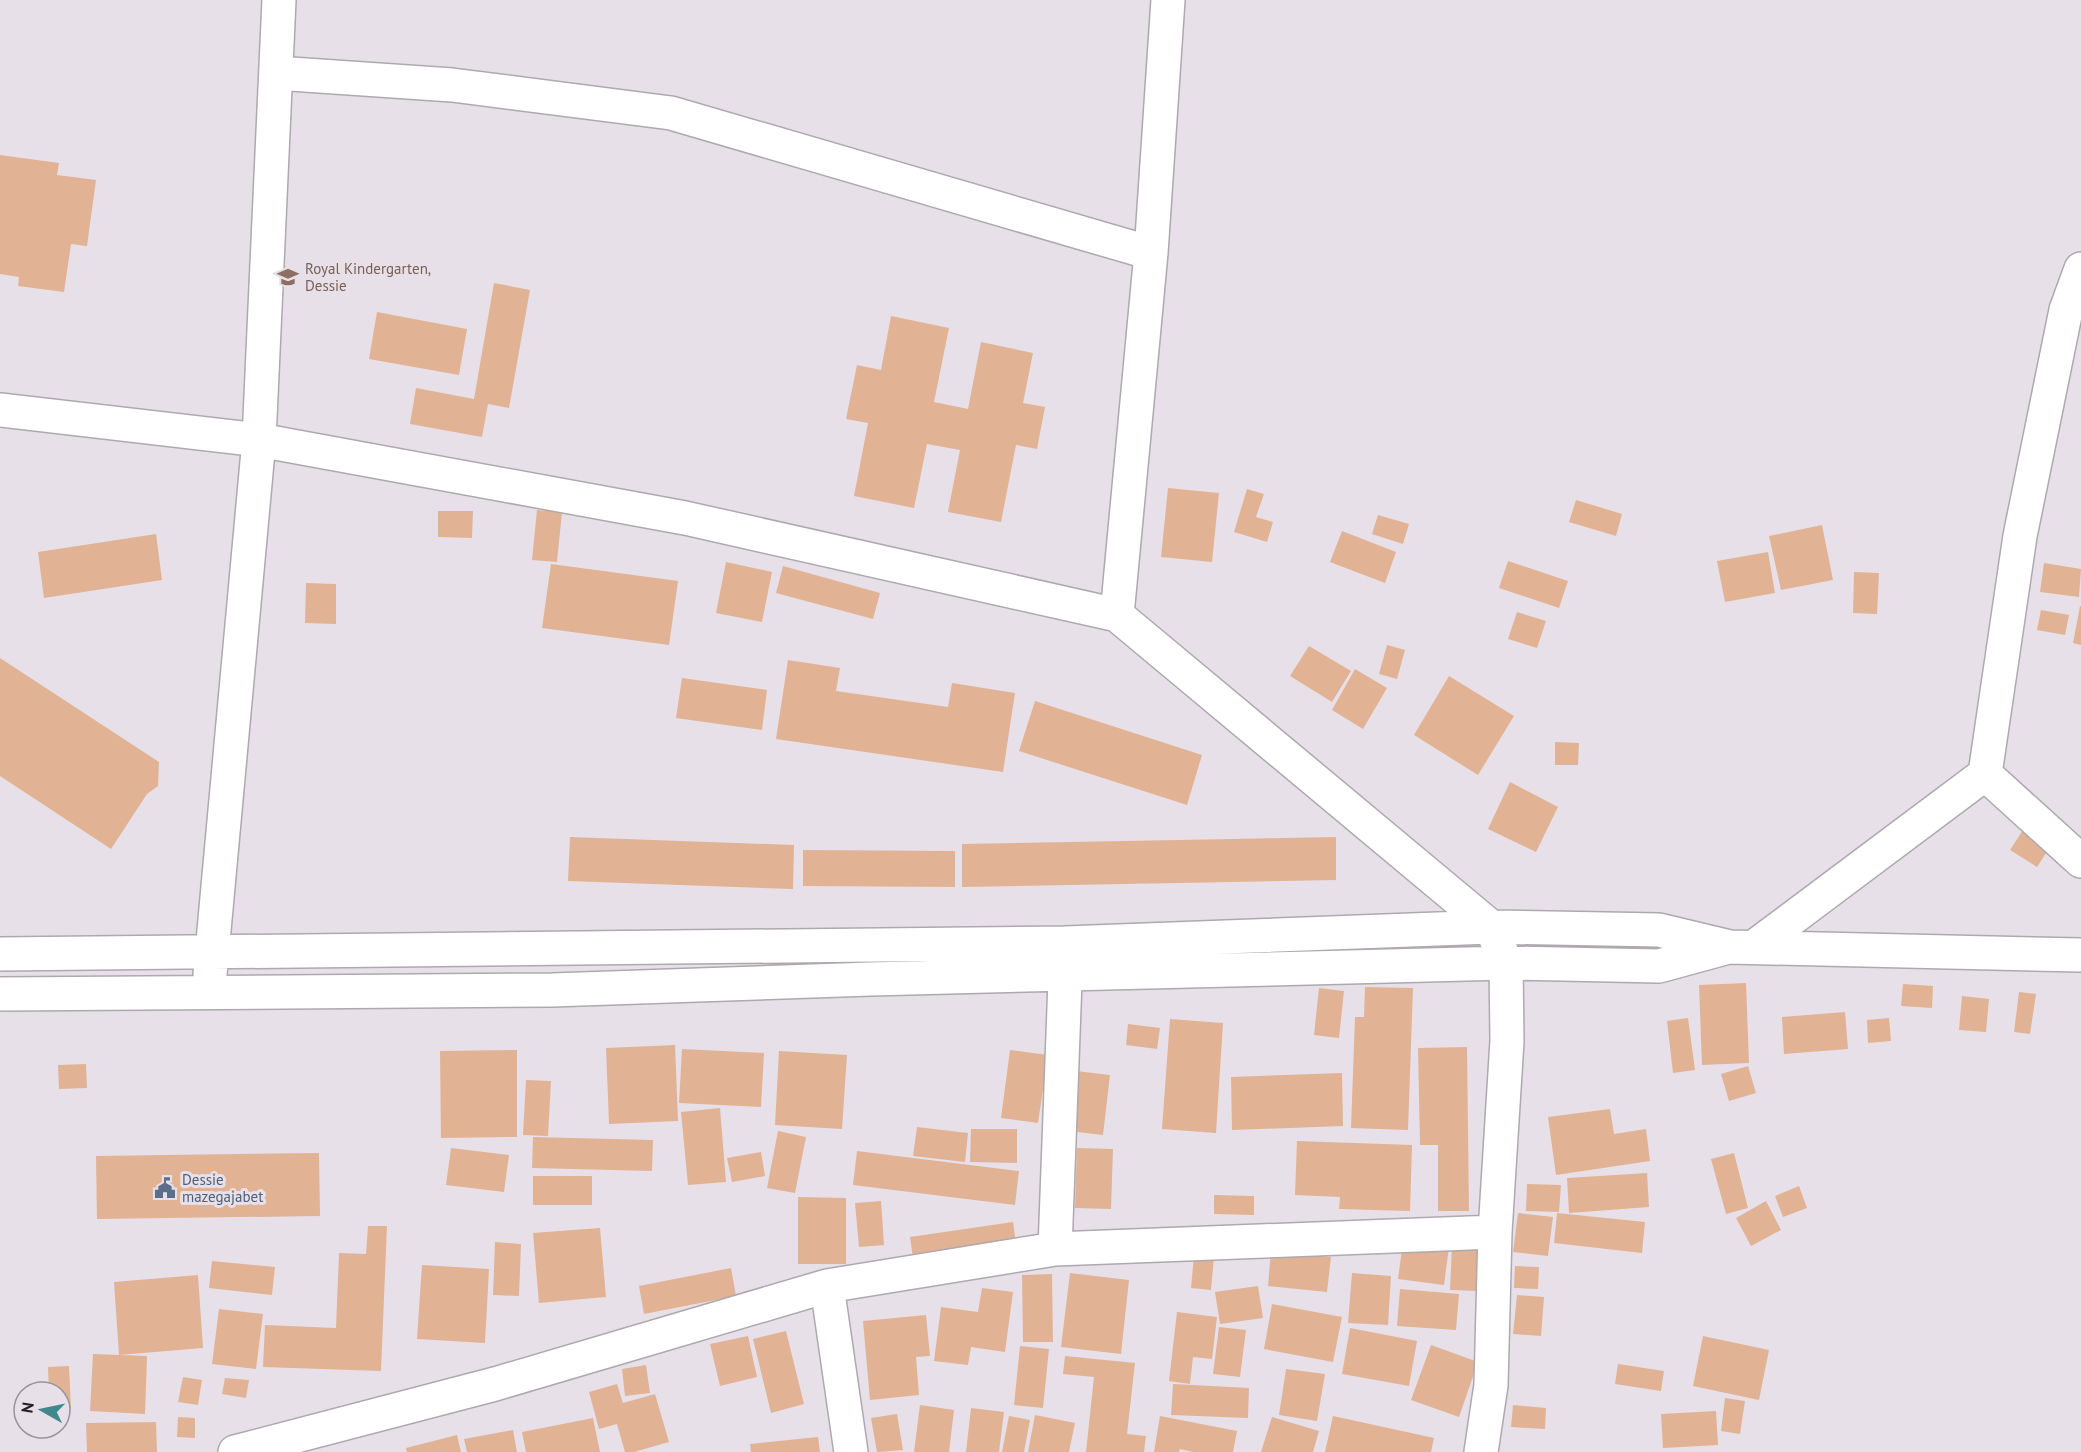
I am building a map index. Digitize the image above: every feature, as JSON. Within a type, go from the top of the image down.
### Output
[{"type":"street","points":[[210,993],[211,952],[259,440],[279,0]]},
{"type":"street","points":[[1117,615],[1151,253],[1168,0]]},
{"type":"street","points":[[276,73],[452,85],[671,113],[1151,253]]},
{"type":"street","points":[[0,954],[211,952],[1659,966],[1742,947],[1985,774],[2019,536],[2073,312],[2081,269]]},
{"type":"street","points":[[0,410],[259,440],[686,518],[1117,615],[1491,927],[1506,963],[1507,1041],[1495,1232],[1491,1385],[1481,1452]]},
{"type":"street","points":[[1985,774],[2081,861]]},
{"type":"street","points":[[0,994],[552,990],[1066,959],[1491,927],[1659,930],[1742,947],[2081,955]]},
{"type":"street","points":[[1055,1249],[1066,959]]},
{"type":"street","points":[[235,1452],[495,1384],[827,1286],[1055,1249],[1495,1232]]},
{"type":"street","points":[[827,1286],[851,1452]]},
{"type":"building","points":[[0,155],[59,163],[57,175],[96,180],[87,246],[71,244],[64,292],[18,286],[19,277],[0,274]]},
{"type":"building","points":[[494,283],[530,290],[509,408],[488,404],[482,437],[410,424],[416,388],[474,399]]},
{"type":"building","points":[[377,312],[467,329],[459,375],[369,359]]},
{"type":"building","points":[[891,316],[949,328],[934,402],[968,409],[981,342],[1033,353],[1023,403],[1045,407],[1037,449],[1016,445],[1001,522],[948,512],[960,450],[927,444],[914,508],[854,496],[868,423],[846,419],[857,365],[881,370]]},
{"type":"building","points":[[1168,488],[1219,493],[1212,562],[1161,557]]},
{"type":"building","points":[[1247,489],[1264,494],[1256,517],[1273,522],[1267,542],[1234,532]]},
{"type":"building","points":[[1576,500],[1622,514],[1616,536],[1569,522]]},
{"type":"building","points":[[537,510],[562,512],[557,562],[532,560]]},
{"type":"building","points":[[438,511],[473,511],[472,538],[438,537]]},
{"type":"building","points":[[1378,515],[1409,524],[1403,544],[1372,534]]},
{"type":"building","points":[[1822,525],[1833,580],[1781,590],[1769,536]]},
{"type":"building","points":[[1342,531],[1396,552],[1385,583],[1330,562]]},
{"type":"building","points":[[156,534],[162,580],[44,598],[38,552]]},
{"type":"building","points":[[1768,552],[1775,593],[1725,602],[1717,561]]},
{"type":"building","points":[[1508,561],[1568,581],[1559,608],[1499,588]]},
{"type":"building","points":[[726,562],[772,572],[762,622],[716,613]]},
{"type":"building","points":[[2044,563],[2081,569],[2079,597],[2040,592]]},
{"type":"building","points":[[551,564],[678,581],[669,645],[542,628]]},
{"type":"building","points":[[783,566],[880,593],[873,619],[776,593]]},
{"type":"building","points":[[1854,572],[1879,573],[1877,614],[1853,613]]},
{"type":"building","points":[[306,583],[336,584],[336,624],[305,623]]},
{"type":"building","points":[[2081,606],[2081,645],[2073,643]]},
{"type":"building","points":[[2041,610],[2069,615],[2065,635],[2037,630]]},
{"type":"building","points":[[1517,612],[1546,621],[1537,648],[1508,639]]},
{"type":"building","points":[[1387,645],[1405,650],[1397,679],[1379,674]]},
{"type":"building","points":[[1309,646],[1351,671],[1332,702],[1290,676]]},
{"type":"building","points":[[0,658],[159,762],[158,786],[147,794],[111,849],[0,776]]},
{"type":"building","points":[[788,660],[840,668],[836,691],[948,707],[952,683],[1015,693],[1003,772],[776,739]]},
{"type":"building","points":[[1355,669],[1387,688],[1363,729],[1332,710]]},
{"type":"building","points":[[1449,676],[1514,716],[1478,775],[1414,735]]},
{"type":"building","points":[[682,678],[767,690],[762,730],[676,718]]},
{"type":"building","points":[[1035,701],[1202,755],[1187,805],[1019,751]]},
{"type":"building","points":[[1555,742],[1579,743],[1578,765],[1555,765]]},
{"type":"building","points":[[1510,782],[1558,807],[1536,852],[1488,829]]},
{"type":"building","points":[[2023,830],[2050,847],[2037,867],[2010,850]]},
{"type":"building","points":[[570,837],[794,845],[793,889],[568,881]]},
{"type":"building","points":[[1336,837],[1336,880],[962,887],[962,844]]},
{"type":"building","points":[[803,850],[955,851],[955,887],[803,886]]},
{"type":"building","points":[[1746,983],[1749,1063],[1702,1065],[1699,985]]},
{"type":"building","points":[[1903,984],[1933,986],[1932,1008],[1901,1006]]},
{"type":"building","points":[[1365,987],[1413,988],[1408,1130],[1351,1128],[1355,1017],[1364,1017]]},
{"type":"building","points":[[1319,988],[1344,991],[1339,1038],[1314,1035]]},
{"type":"building","points":[[2019,992],[2036,994],[2030,1034],[2014,1032]]},
{"type":"building","points":[[1962,996],[1989,999],[1986,1032],[1959,1030]]},
{"type":"building","points":[[1845,1012],[1848,1049],[1784,1054],[1782,1017]]},
{"type":"building","points":[[1688,1018],[1695,1070],[1673,1073],[1667,1021]]},
{"type":"building","points":[[1889,1018],[1891,1041],[1868,1043],[1867,1020]]},
{"type":"building","points":[[1170,1019],[1223,1023],[1216,1133],[1162,1129]]},
{"type":"building","points":[[1128,1024],[1160,1028],[1157,1049],[1126,1045]]},
{"type":"building","points":[[675,1045],[678,1121],[609,1124],[606,1048]]},
{"type":"building","points":[[1467,1047],[1469,1211],[1438,1211],[1438,1145],[1420,1145],[1418,1048]]},
{"type":"building","points":[[682,1049],[764,1053],[761,1107],[679,1103]]},
{"type":"building","points":[[517,1050],[517,1137],[441,1138],[440,1051]]},
{"type":"building","points":[[1010,1050],[1048,1055],[1038,1123],[1001,1118]]},
{"type":"building","points":[[779,1051],[847,1055],[842,1129],[775,1125]]},
{"type":"building","points":[[86,1064],[87,1088],[59,1089],[58,1065]]},
{"type":"building","points":[[1748,1066],[1756,1093],[1729,1101],[1721,1074]]},
{"type":"building","points":[[1076,1071],[1110,1075],[1103,1135],[1069,1131]]},
{"type":"building","points":[[1342,1073],[1343,1126],[1232,1130],[1231,1077]]},
{"type":"building","points":[[526,1080],[551,1081],[548,1136],[523,1135]]},
{"type":"building","points":[[720,1108],[726,1182],[688,1185],[681,1112]]},
{"type":"building","points":[[1610,1109],[1614,1134],[1646,1129],[1650,1161],[1556,1175],[1548,1117]]},
{"type":"building","points":[[917,1127],[968,1133],[965,1162],[913,1156]]},
{"type":"building","points":[[971,1129],[1017,1129],[1017,1163],[970,1162]]},
{"type":"building","points":[[778,1131],[806,1137],[795,1193],[767,1188]]},
{"type":"building","points":[[533,1137],[653,1140],[652,1171],[532,1168]]},
{"type":"building","points":[[1297,1141],[1412,1145],[1410,1211],[1339,1209],[1340,1197],[1295,1195]]},
{"type":"building","points":[[451,1148],[509,1155],[504,1192],[446,1185]]},
{"type":"building","points":[[1077,1148],[1113,1149],[1111,1209],[1075,1208]]},
{"type":"building","points":[[857,1151],[1019,1171],[1015,1205],[853,1185]]},
{"type":"building","points":[[761,1152],[765,1176],[732,1182],[727,1158]]},
{"type":"building","points":[[319,1153],[320,1216],[97,1219],[96,1156]]},
{"type":"building","points":[[1734,1153],[1748,1208],[1726,1214],[1711,1159]]},
{"type":"building","points":[[1647,1173],[1649,1207],[1569,1213],[1567,1178]]},
{"type":"building","points":[[533,1176],[592,1176],[592,1205],[533,1205]]},
{"type":"building","points":[[1527,1184],[1561,1185],[1559,1212],[1526,1211]]},
{"type":"building","points":[[1799,1186],[1807,1208],[1783,1217],[1775,1196]]},
{"type":"building","points":[[1214,1195],[1254,1196],[1254,1215],[1214,1214]]},
{"type":"building","points":[[798,1197],[846,1198],[846,1264],[798,1264]]},
{"type":"building","points":[[881,1201],[884,1245],[859,1247],[855,1203]]},
{"type":"building","points":[[1766,1201],[1781,1230],[1751,1246],[1736,1218]]},
{"type":"building","points":[[1518,1213],[1553,1217],[1548,1256],[1513,1252]]},
{"type":"building","points":[[1557,1213],[1645,1222],[1642,1253],[1554,1243]]},
{"type":"building","points":[[1013,1222],[1017,1250],[914,1265],[910,1237]]},
{"type":"building","points":[[368,1226],[387,1226],[381,1371],[263,1367],[265,1325],[336,1328],[339,1253],[366,1254]]},
{"type":"building","points":[[600,1228],[606,1297],[539,1303],[533,1233]]},
{"type":"building","points":[[495,1242],[521,1244],[519,1296],[493,1295]]},
{"type":"building","points":[[1403,1242],[1449,1247],[1444,1285],[1398,1279]]},
{"type":"building","points":[[1452,1246],[1480,1246],[1478,1291],[1450,1290]]},
{"type":"building","points":[[1271,1251],[1331,1257],[1327,1292],[1268,1286]]},
{"type":"building","points":[[1194,1255],[1214,1257],[1211,1290],[1191,1288]]},
{"type":"building","points":[[212,1261],[275,1267],[272,1295],[209,1288]]},
{"type":"building","points":[[422,1265],[489,1269],[485,1343],[417,1339]]},
{"type":"building","points":[[1515,1266],[1539,1267],[1538,1289],[1514,1288]]},
{"type":"building","points":[[731,1268],[736,1296],[644,1314],[639,1286]]},
{"type":"building","points":[[1070,1273],[1129,1280],[1121,1354],[1061,1347]]},
{"type":"building","points":[[1352,1273],[1391,1276],[1388,1325],[1348,1323]]},
{"type":"building","points":[[1052,1274],[1053,1342],[1023,1342],[1022,1275]]},
{"type":"building","points":[[198,1275],[203,1348],[119,1355],[114,1282]]},
{"type":"building","points":[[1258,1286],[1263,1318],[1220,1324],[1215,1292]]},
{"type":"building","points":[[982,1288],[1013,1292],[1005,1352],[971,1347],[968,1365],[934,1361],[941,1307],[978,1312]]},
{"type":"building","points":[[1400,1289],[1459,1294],[1456,1330],[1397,1326]]},
{"type":"building","points":[[1517,1295],[1544,1297],[1541,1336],[1513,1334]]},
{"type":"building","points":[[1272,1304],[1342,1317],[1333,1362],[1264,1349]]},
{"type":"building","points":[[219,1309],[263,1314],[256,1369],[212,1364]]},
{"type":"building","points":[[1177,1312],[1217,1317],[1212,1359],[1193,1357],[1190,1384],[1169,1381]]},
{"type":"building","points":[[926,1315],[930,1356],[916,1357],[919,1395],[870,1400],[863,1321]]},
{"type":"building","points":[[1219,1327],[1246,1330],[1240,1377],[1213,1374]]},
{"type":"building","points":[[1350,1328],[1417,1341],[1409,1386],[1342,1374]]},
{"type":"building","points":[[786,1331],[804,1404],[771,1413],[753,1339]]},
{"type":"building","points":[[748,1336],[757,1377],[720,1386],[710,1344]]},
{"type":"building","points":[[1703,1336],[1769,1350],[1759,1400],[1693,1386]]},
{"type":"building","points":[[1431,1345],[1478,1362],[1459,1417],[1411,1400]]},
{"type":"building","points":[[1020,1346],[1049,1349],[1043,1408],[1014,1405]]},
{"type":"building","points":[[93,1354],[147,1356],[145,1414],[90,1411]]},
{"type":"building","points":[[1065,1356],[1135,1363],[1127,1434],[1146,1436],[1144,1452],[1086,1452],[1094,1377],[1063,1374]]},
{"type":"building","points":[[1618,1364],[1664,1371],[1661,1391],[1615,1384]]},
{"type":"building","points":[[646,1365],[650,1393],[625,1396],[622,1369]]},
{"type":"building","points":[[69,1366],[70,1380],[49,1380],[48,1367]]},
{"type":"building","points":[[1286,1369],[1325,1374],[1317,1421],[1279,1415]]},
{"type":"building","points":[[183,1377],[202,1380],[198,1405],[178,1402]]},
{"type":"building","points":[[225,1378],[249,1380],[246,1398],[222,1394]]},
{"type":"building","points":[[617,1384],[623,1403],[655,1394],[669,1442],[634,1452],[625,1452],[617,1424],[599,1429],[589,1392]]},
{"type":"building","points":[[1173,1384],[1249,1388],[1248,1418],[1171,1415]]},
{"type":"building","points":[[1725,1398],[1745,1401],[1740,1434],[1721,1431]]},
{"type":"building","points":[[920,1405],[954,1410],[949,1452],[914,1452]]},
{"type":"building","points":[[1513,1405],[1546,1408],[1545,1429],[1511,1427]]},
{"type":"building","points":[[971,1408],[1004,1412],[999,1452],[966,1452]]},
{"type":"building","points":[[1716,1411],[1718,1445],[1663,1448],[1661,1414]]},
{"type":"building","points":[[897,1414],[903,1450],[877,1452],[871,1418]]},
{"type":"building","points":[[1035,1415],[1075,1423],[1069,1452],[1028,1452]]},
{"type":"building","points":[[1009,1416],[1030,1420],[1024,1452],[1002,1452]]},
{"type":"building","points":[[1160,1416],[1237,1431],[1233,1452],[1193,1452],[1180,1449],[1179,1452],[1154,1452]]},
{"type":"building","points":[[1333,1416],[1434,1438],[1431,1452],[1325,1452]]},
{"type":"building","points":[[178,1417],[195,1418],[195,1438],[177,1437]]},
{"type":"building","points":[[1272,1417],[1319,1431],[1313,1452],[1261,1452]]},
{"type":"building","points":[[593,1418],[600,1452],[526,1452],[522,1432]]},
{"type":"building","points":[[156,1422],[157,1452],[87,1452],[86,1423]]},
{"type":"building","points":[[513,1430],[517,1452],[467,1452],[464,1439]]},
{"type":"building","points":[[457,1435],[461,1452],[407,1452],[406,1448]]},
{"type":"building","points":[[818,1437],[820,1452],[751,1452],[750,1444]]},
{"type":"place","name":"Royal Kindergarten, Dessie","points":[[288,277]]},
{"type":"place","name":"Dessie mazegajabet","points":[[165,1188]]}]
